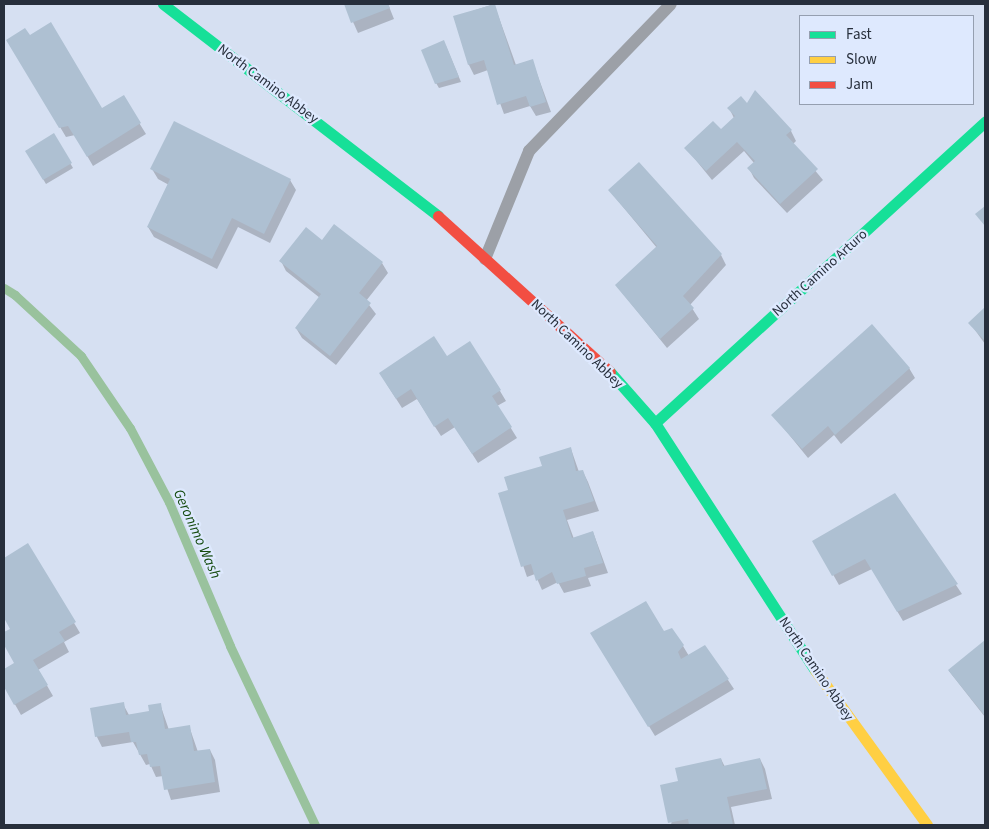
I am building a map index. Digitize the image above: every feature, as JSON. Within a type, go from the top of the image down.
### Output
[{"type":"street","name":"North Camino Abbey","points":[[162,4],[423,202],[602,363],[654,423],[817,673],[927,825]]},
{"type":"street","name":"North Camino Arturo","points":[[654,423],[985,122]]},
{"type":"lane","points":[[485,259],[529,151],[671,4]]},
{"type":"building","points":[[344,4],[388,4],[390,8],[351,23]]},
{"type":"building","points":[[495,4],[514,65],[533,59],[546,102],[530,107],[526,96],[497,105],[484,60],[468,65],[453,16]]},
{"type":"building","points":[[51,22],[102,108],[124,95],[141,123],[87,157],[68,126],[59,128],[6,40],[25,28],[30,35]]},
{"type":"building","points":[[444,40],[459,77],[435,84],[421,50]]},
{"type":"building","points":[[755,90],[792,130],[786,135],[818,169],[780,204],[747,168],[755,161],[737,142],[706,171],[684,148],[713,121],[721,129],[735,116],[727,108],[741,96],[747,103]]},
{"type":"building","points":[[174,121],[291,179],[264,234],[232,218],[212,259],[147,227],[170,179],[150,169]]},
{"type":"building","points":[[54,133],[72,163],[43,180],[25,151]]},
{"type":"building","points":[[639,162],[722,254],[683,296],[694,308],[660,339],[615,285],[657,246],[608,190]]},
{"type":"building","points":[[985,206],[985,226],[975,214]]},
{"type":"building","points":[[334,224],[383,262],[359,293],[371,303],[330,356],[295,328],[321,294],[279,261],[306,227],[322,240]]},
{"type":"building","points":[[985,307],[985,341],[968,323]]},
{"type":"building","points":[[872,324],[910,368],[835,435],[828,426],[802,449],[771,415]]},
{"type":"building","points":[[434,336],[447,356],[470,341],[501,390],[492,396],[512,427],[472,454],[448,418],[434,427],[411,389],[396,399],[379,373]]},
{"type":"building","points":[[571,447],[576,471],[583,470],[594,501],[563,510],[572,538],[593,531],[603,563],[584,568],[586,576],[557,584],[552,572],[536,581],[531,564],[521,567],[498,493],[508,490],[504,477],[542,466],[539,457]]},
{"type":"building","points":[[895,493],[958,584],[897,612],[865,559],[832,576],[812,541]]},
{"type":"building","points":[[28,543],[76,622],[59,632],[65,641],[33,660],[48,685],[14,705],[4,687],[4,669],[14,663],[4,645],[4,632],[10,629],[4,618],[4,558]]},
{"type":"building","points":[[646,601],[664,631],[672,628],[684,645],[678,652],[681,659],[705,645],[729,679],[648,727],[590,633]]},
{"type":"building","points":[[985,640],[985,716],[948,670]]},
{"type":"building","points":[[124,702],[126,715],[149,711],[148,705],[161,703],[165,729],[190,725],[194,751],[210,749],[215,782],[164,790],[160,766],[150,767],[147,754],[139,755],[136,742],[131,742],[129,732],[95,737],[90,708]]},
{"type":"building","points":[[721,758],[723,766],[760,758],[767,789],[727,797],[733,825],[689,825],[688,819],[668,823],[660,785],[678,781],[675,768]]},
{"type":"waterway","name":"Geronimo Wash","points":[[4,288],[15,295],[81,356],[130,428],[169,502],[230,646],[315,825]]},
{"type":"traffic: fast","points":[[163,4],[438,216]]},
{"type":"traffic: fast","points":[[655,423],[985,122]]},
{"type":"traffic: fast","points":[[610,372],[655,423],[815,670]]},
{"type":"traffic: slow","points":[[815,670],[927,825]]},
{"type":"traffic: jam","points":[[438,216],[610,372]]}]
